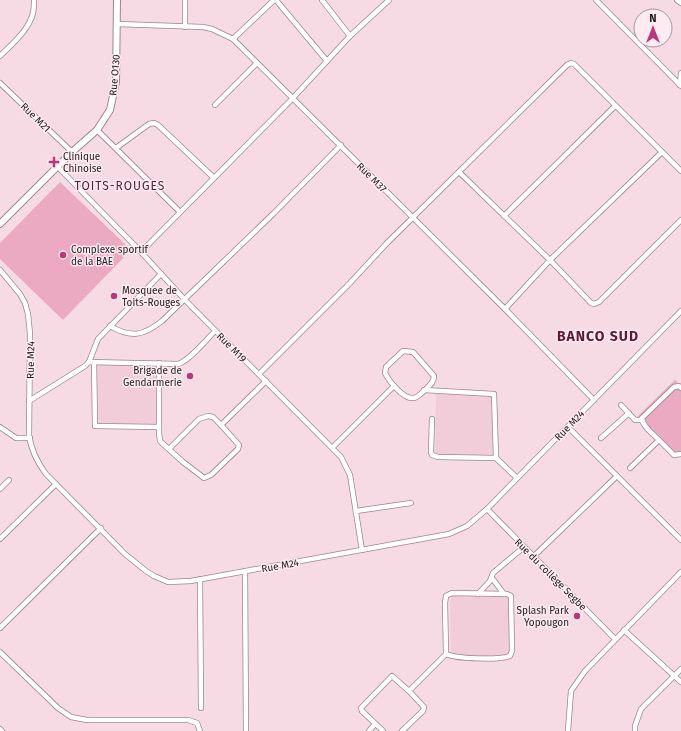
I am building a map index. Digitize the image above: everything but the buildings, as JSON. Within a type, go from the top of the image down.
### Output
[{"type":"street","points":[[0,56],[29,24],[33,13],[34,0]]},
{"type":"street","name":"Rue O130","points":[[0,224],[72,152],[97,130],[110,110],[116,82],[117,0]]},
{"type":"street","points":[[185,0],[185,27]]},
{"type":"street","points":[[233,39],[275,0],[327,61]]},
{"type":"street","points":[[322,0],[350,36]]},
{"type":"street","points":[[141,252],[292,99],[350,36],[389,0]]},
{"type":"street","points":[[596,0],[680,85]]},
{"type":"street","points":[[677,0],[681,2]]},
{"type":"street","name":"Rue M37","points":[[117,24],[203,27],[212,29],[233,39],[292,99],[341,145],[594,400]]},
{"type":"street","points":[[215,105],[257,63]]},
{"type":"street","points":[[259,374],[350,283],[413,217],[571,63],[574,64],[681,171]]},
{"type":"street","points":[[680,85],[681,73]]},
{"type":"street","name":"Rue M21","points":[[0,83],[72,152]]},
{"type":"street","points":[[504,216],[615,106]]},
{"type":"street","points":[[116,148],[149,124],[158,124],[214,178]]},
{"type":"street","points":[[97,130],[180,212]]},
{"type":"street","points":[[110,326],[124,333],[131,334],[141,333],[162,322],[274,213],[341,145]]},
{"type":"street","points":[[505,309],[550,260],[662,152]]},
{"type":"street","name":"Rue M19","points":[[58,167],[215,331],[333,447],[341,457],[350,475],[362,550]]},
{"type":"street","points":[[459,172],[550,260],[591,303],[594,304],[599,302],[681,220]]},
{"type":"street","name":"Rue M24","points":[[0,270],[20,294],[25,303],[28,314],[30,346],[30,438],[33,451],[40,467],[132,560],[154,576],[168,582],[200,579],[458,531],[487,509],[681,312]]},
{"type":"street","points":[[159,427],[95,426],[91,362],[98,339],[161,274]]},
{"type":"street","points":[[29,401],[71,376],[91,362],[178,364],[215,331]]},
{"type":"street","points":[[410,351],[415,354],[434,376],[432,383],[424,390],[417,397],[413,398],[405,395],[394,386],[385,373],[386,367],[400,353],[410,351]]},
{"type":"street","points":[[159,363],[160,440],[170,449],[200,476],[204,478],[208,478],[239,447],[238,442],[222,425],[213,417],[208,416],[201,417],[170,449]]},
{"type":"street","points":[[222,425],[266,381]]},
{"type":"street","points":[[333,447],[394,386]]},
{"type":"street","points":[[641,420],[674,387],[679,386],[681,388]]},
{"type":"street","points":[[424,390],[494,394],[496,458]]},
{"type":"street","points":[[621,405],[636,420],[641,420],[658,440],[674,455],[681,454]]},
{"type":"street","points":[[601,438],[629,413]]},
{"type":"street","points":[[432,419],[432,455],[438,457],[496,458],[517,478]]},
{"type":"street","points":[[568,426],[681,540]]},
{"type":"street","points":[[0,427],[16,438],[30,438]]},
{"type":"street","points":[[630,468],[658,440]]},
{"type":"street","points":[[534,556],[617,476]]},
{"type":"street","points":[[0,489],[9,480]]},
{"type":"street","points":[[0,539],[56,484]]},
{"type":"street","points":[[356,510],[410,503]]},
{"type":"street","name":"Rue du collège Segbe","points":[[487,509],[615,638]]},
{"type":"street","points":[[0,628],[101,528]]},
{"type":"street","points":[[478,594],[492,578],[493,573],[524,546]]},
{"type":"street","points":[[245,571],[246,731]]},
{"type":"street","points":[[568,731],[571,691],[585,671],[615,638],[681,572]]},
{"type":"street","points":[[492,578],[504,594]]},
{"type":"street","points":[[200,579],[201,708]]},
{"type":"street","points":[[409,691],[446,654],[446,596],[452,593],[509,594],[511,598],[512,651],[510,656],[465,658],[446,654]]},
{"type":"street","points":[[624,630],[681,682]]},
{"type":"street","points":[[1,656],[52,703],[71,717],[87,720],[188,720],[197,723],[200,731]]},
{"type":"street","points":[[635,731],[635,726],[641,709],[681,668]]},
{"type":"street","points":[[383,731],[362,711],[362,706],[392,676],[423,705],[424,709],[402,731]]},
{"type":"street","points":[[369,731],[375,724]]},
{"type":"shaded area","name":"Complexe sportif de la BAE","points":[[60,182],[131,250],[63,320],[0,259],[0,243]]},
{"type":"shaded area","points":[[97,364],[158,365],[159,425],[99,423]]},
{"type":"shaded area","points":[[675,380],[681,386],[681,451],[674,457],[636,418]]},
{"type":"shaded area","points":[[436,394],[494,395],[494,456],[435,455]]},
{"type":"shaded area","points":[[452,596],[510,596],[510,653],[507,656],[457,656],[452,654],[450,602]]},
{"type":"place","name":"Clinique Chinoise","points":[[54,162]]},
{"type":"place","name":"Complexe sportif de la BAE","points":[[63,255]]},
{"type":"place","name":"Mosquee de Toits-Rouges","points":[[114,296]]},
{"type":"place","name":"Brigade de Gendarmerie","points":[[190,376]]},
{"type":"place","name":"Splash Park Yopougon","points":[[577,616]]},
{"type":"district","name":"TOITS-ROUGES","points":[[120,186]]},
{"type":"district","name":"BANCO SUD","points":[[598,336]]}]
